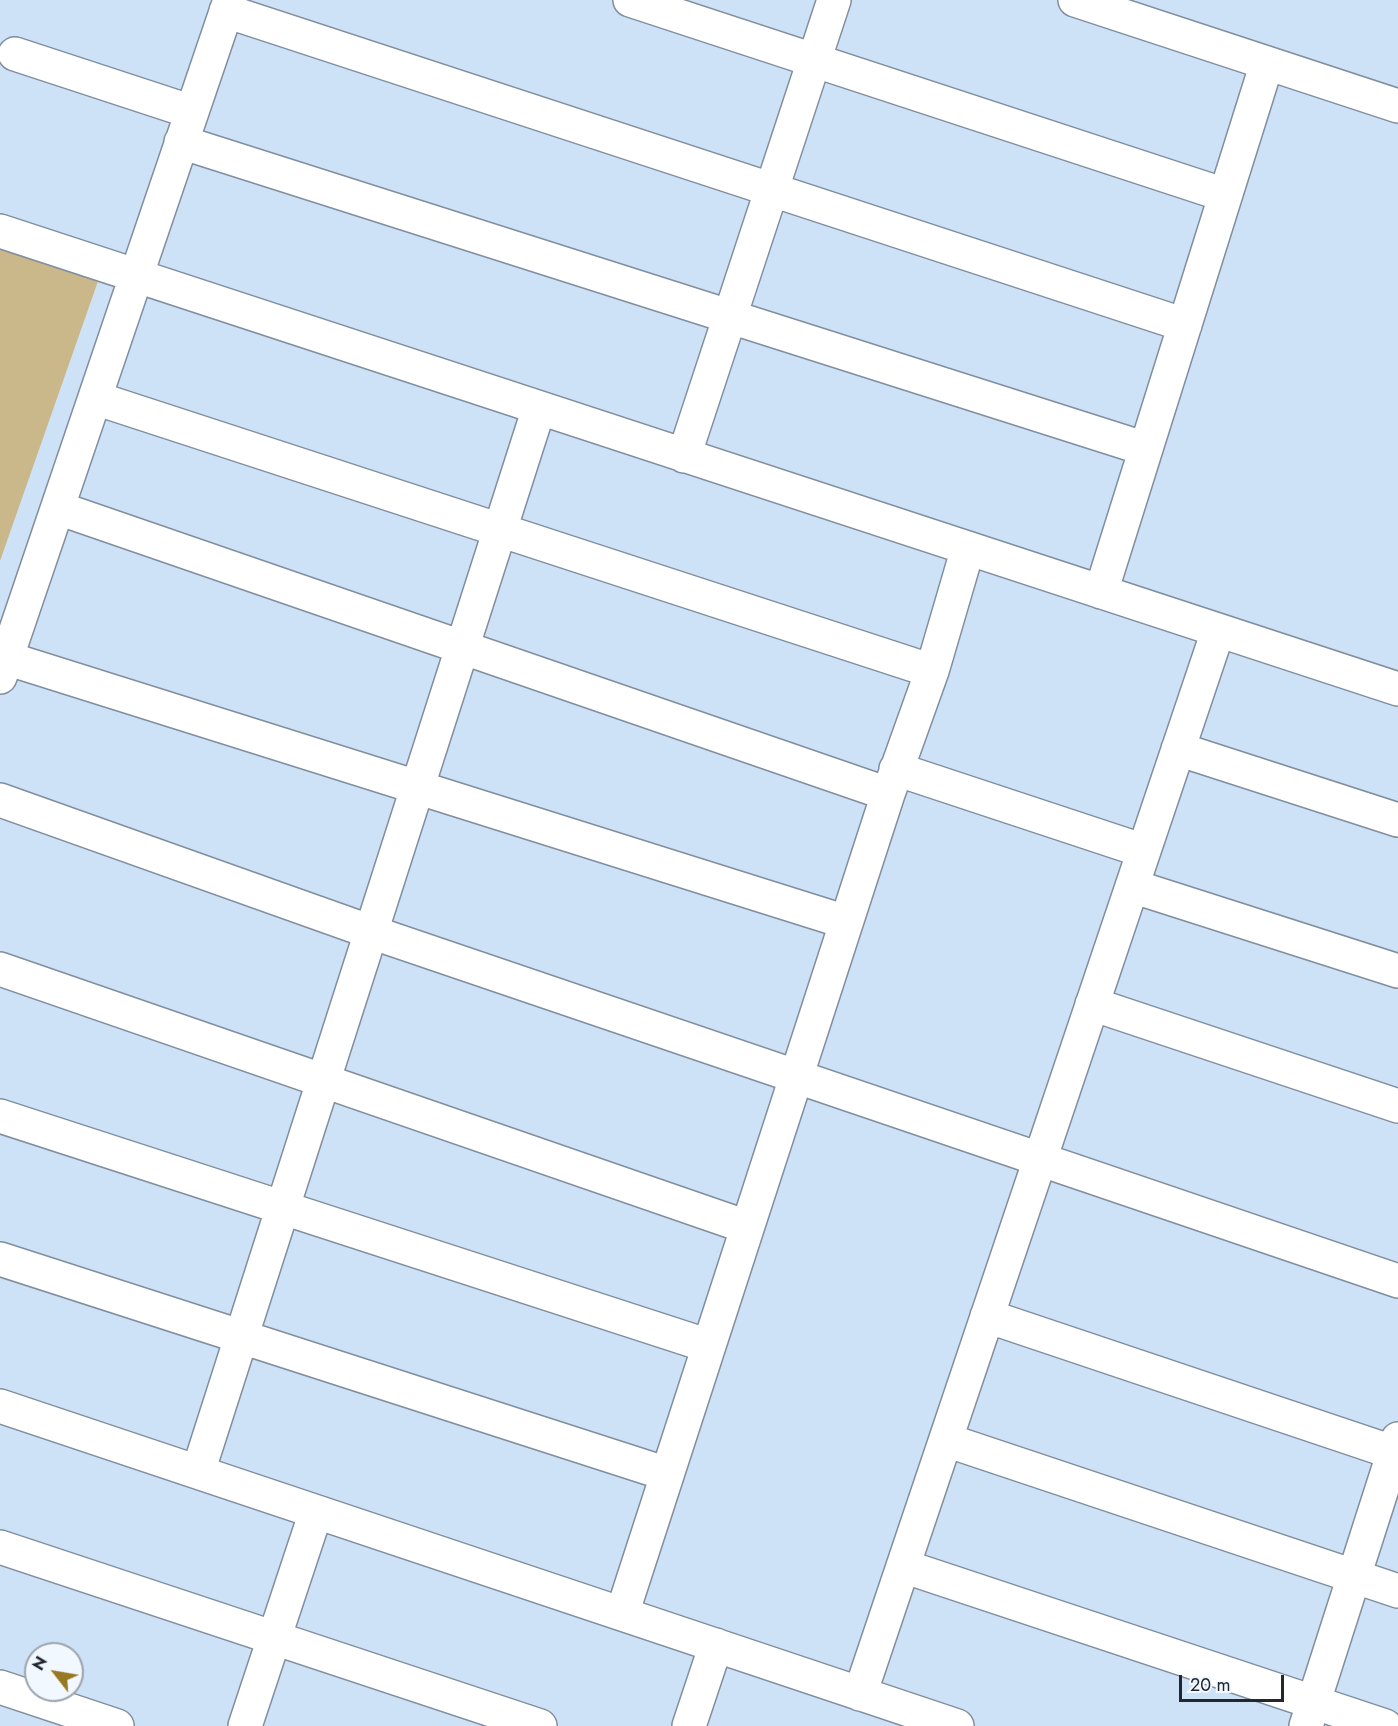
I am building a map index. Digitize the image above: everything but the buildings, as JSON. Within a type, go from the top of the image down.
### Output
[{"type":"street","points":[[630,0],[1225,195]]},
{"type":"street","points":[[684,456],[834,0]]},
{"type":"street","points":[[1075,0],[1138,10],[1267,63],[1398,106]]},
{"type":"street","points":[[846,922],[417,788],[3,667],[228,5],[772,190],[1185,325]]},
{"type":"street","points":[[15,54],[187,127],[730,316],[1146,449]]},
{"type":"street","points":[[1101,592],[1267,63]]},
{"type":"street","points":[[0,231],[1398,688]]},
{"type":"street","points":[[95,398],[932,671]]},
{"type":"street","points":[[198,1472],[539,408]]},
{"type":"street","points":[[58,508],[462,647],[892,782],[1144,850]]},
{"type":"street","points":[[622,1614],[892,782],[932,671],[968,548]]},
{"type":"street","points":[[860,1694],[1218,631]]},
{"type":"street","points":[[1178,749],[1398,820]]},
{"type":"street","points":[[0,800],[371,932],[1398,1281]]},
{"type":"street","points":[[1132,886],[1398,971]]},
{"type":"street","points":[[0,969],[747,1227]]},
{"type":"street","points":[[1092,1004],[1398,1106]]},
{"type":"street","points":[[0,1116],[709,1346]]},
{"type":"street","points":[[0,1259],[667,1474]]},
{"type":"street","points":[[987,1316],[1397,1448],[1310,1714]]},
{"type":"street","points":[[0,1406],[957,1726]]},
{"type":"street","points":[[946,1440],[1398,1591]]},
{"type":"street","points":[[245,1726],[316,1512]]},
{"type":"street","points":[[0,1547],[540,1726]]},
{"type":"street","points":[[903,1566],[1310,1714],[1385,1726]]},
{"type":"street","points":[[689,1726],[716,1645]]},
{"type":"street","points":[[0,1687],[117,1726]]},
{"type":"shaded area","points":[[0,0],[1398,0],[1398,1726],[0,1726]]},
{"type":"shaded area","points":[[0,230],[104,264],[0,561]]}]
